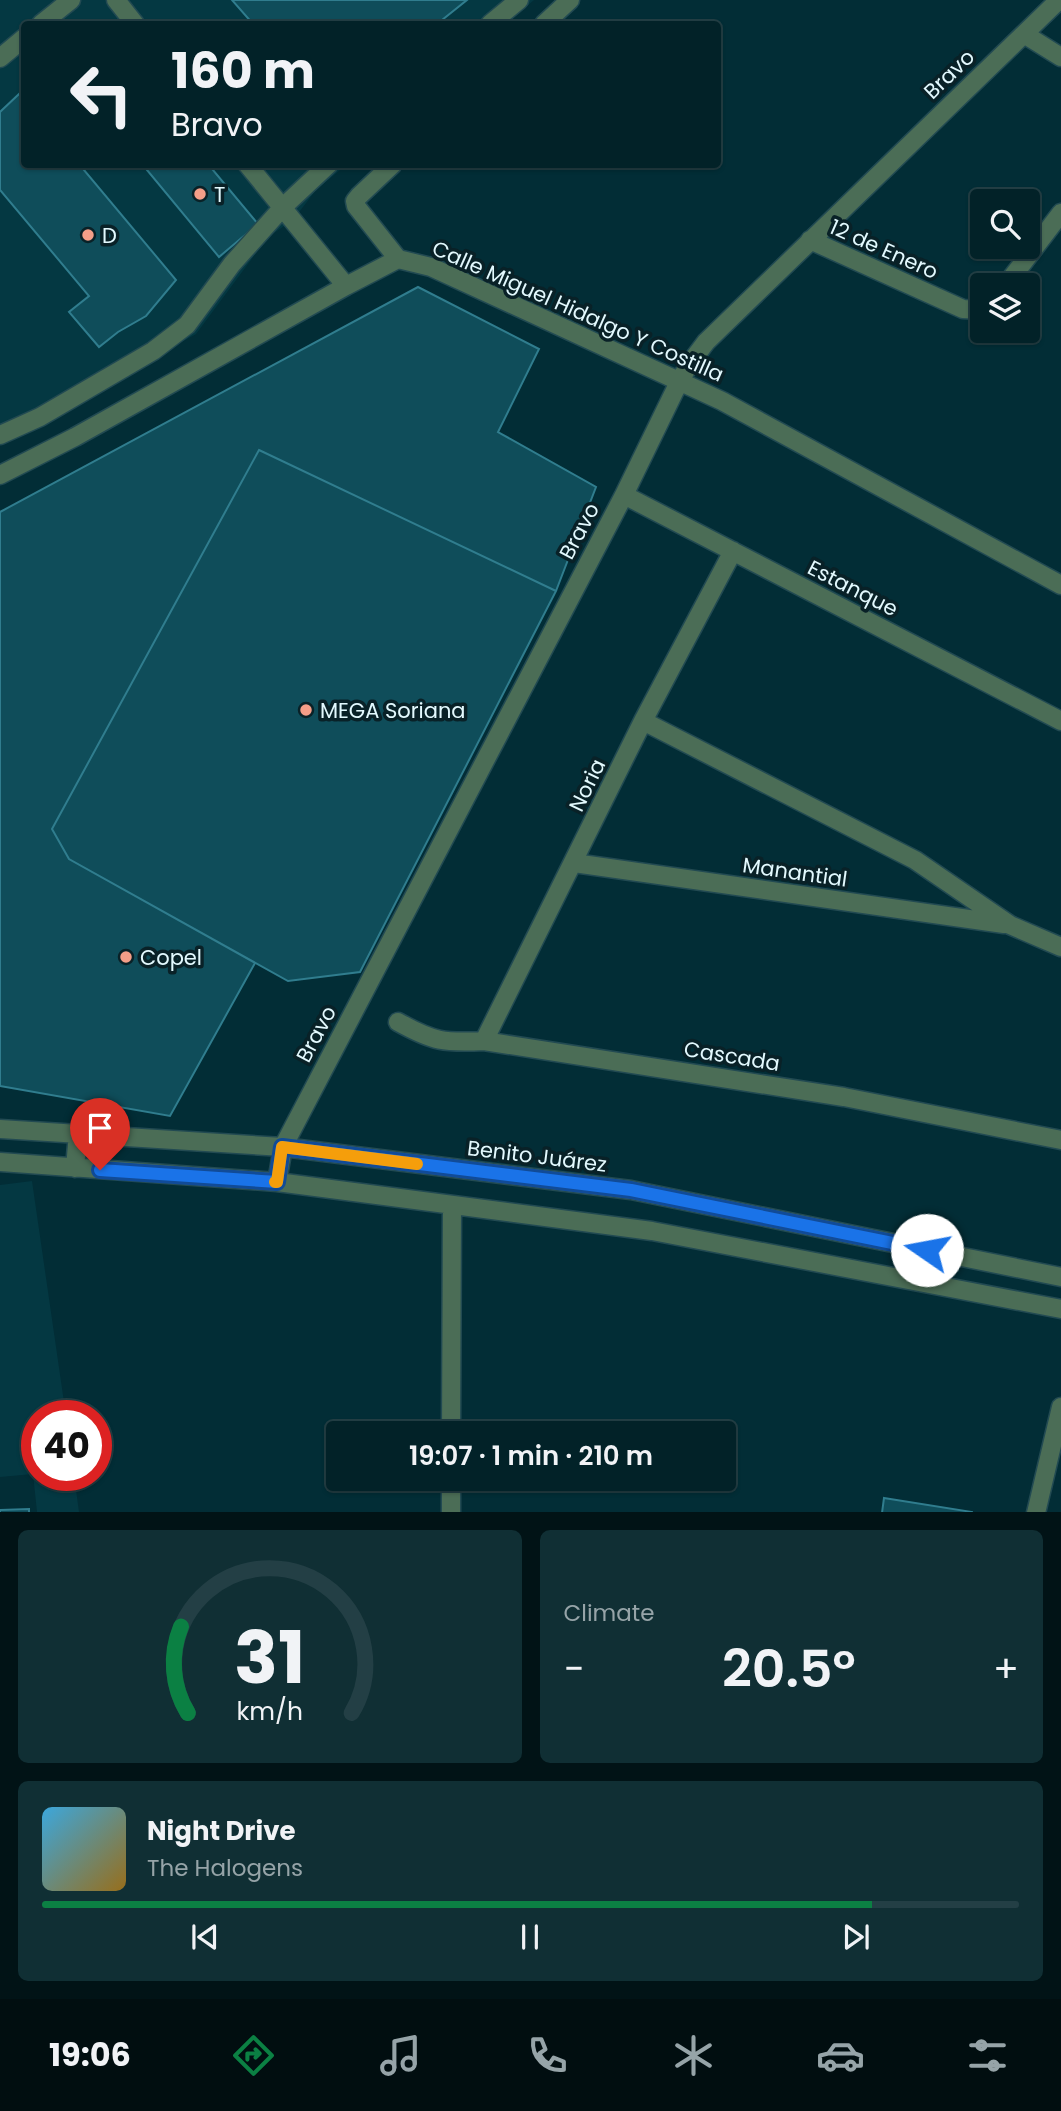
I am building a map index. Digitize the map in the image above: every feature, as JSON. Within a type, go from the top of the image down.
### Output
[{"type":"street","points":[[45,21],[71,0]]},
{"type":"street","points":[[116,0],[133,21]]},
{"type":"street","points":[[494,21],[519,0]]},
{"type":"street","points":[[547,21],[570,0]]},
{"type":"street","name":"Bravo","points":[[277,1182],[282,1147],[691,362],[706,342],[1059,0]]},
{"type":"street","points":[[1024,34],[1061,57]]},
{"type":"street","points":[[0,58],[21,40]]},
{"type":"street","points":[[250,168],[346,286]]},
{"type":"street","points":[[0,435],[40,418],[134,363],[187,325],[232,264],[283,207],[325,168]]},
{"type":"street","points":[[389,168],[355,201],[356,206],[398,259]]},
{"type":"street","points":[[1015,273],[1061,213]]},
{"type":"street","name":"12 de Enero","points":[[810,240],[970,310]]},
{"type":"street","name":"Calle Miguel Hidalgo Y Costilla","points":[[0,475],[75,437],[398,259],[431,268],[680,380],[1061,585]]},
{"type":"street","name":"Estanque","points":[[624,495],[1061,720]]},
{"type":"street","name":"Noria","points":[[484,1041],[643,721],[733,551]]},
{"type":"street","name":"Manantial","points":[[643,721],[915,860],[1010,925],[1061,947]]},
{"type":"street","name":"Manantial","points":[[574,863],[1010,925]]},
{"type":"street","name":"Cascada","points":[[398,1022],[425,1038],[452,1043],[484,1041],[844,1097],[1061,1140]]},
{"type":"street","name":"Benito Juárez","points":[[0,1129],[282,1147],[631,1190],[1061,1277]]},
{"type":"street","points":[[75,1168],[78,1133]]},
{"type":"street","points":[[0,1162],[277,1182],[652,1231],[1061,1309]]},
{"type":"street","points":[[451,1421],[452,1206]]},
{"type":"street","points":[[1036,1512],[1061,1407]]},
{"type":"street","points":[[451,1491],[451,1512]]},
{"type":"shaded area","points":[[0,0],[534,0],[510,21],[21,21],[21,168],[342,168],[316,190],[293,220],[268,237],[196,334],[38,422],[0,440]]},
{"type":"shaded area","points":[[32,1181],[64,1400],[21,1400],[21,1475],[0,1477],[0,1185]]},
{"type":"shaded area","points":[[35,1491],[76,1491],[79,1512],[37,1512]]},
{"type":"building","points":[[232,0],[467,0],[441,21],[250,21]]},
{"type":"building","name":"D","points":[[19,94],[21,168],[82,168],[176,280],[146,316],[99,347],[69,312],[89,296],[0,190],[0,112]]},
{"type":"building","name":"T","points":[[145,168],[211,168],[258,224],[219,257]]},
{"type":"building","points":[[418,287],[539,349],[498,432],[596,487],[556,591],[259,450],[52,829],[69,859],[255,963],[170,1116],[0,1086],[0,512]]},
{"type":"building","name":"MEGA Soriana","points":[[259,450],[556,591],[360,972],[288,981],[69,859],[52,829]]},
{"type":"building","points":[[884,1498],[972,1512],[882,1512]]},
{"type":"building","points":[[29,1509],[29,1512],[0,1512]]},
{"type":"slow traffic","points":[[275,1182],[282,1147],[417,1164]]},
{"type":"place","name":"T","points":[[200,194]]},
{"type":"place","name":"D","points":[[88,235]]},
{"type":"place","name":"MEGA Soriana","points":[[306,710]]},
{"type":"place","name":"Copel","points":[[126,957]]},
{"type":"route","points":[[100,1170],[277,1182],[282,1147],[631,1190],[927,1250]]}]
